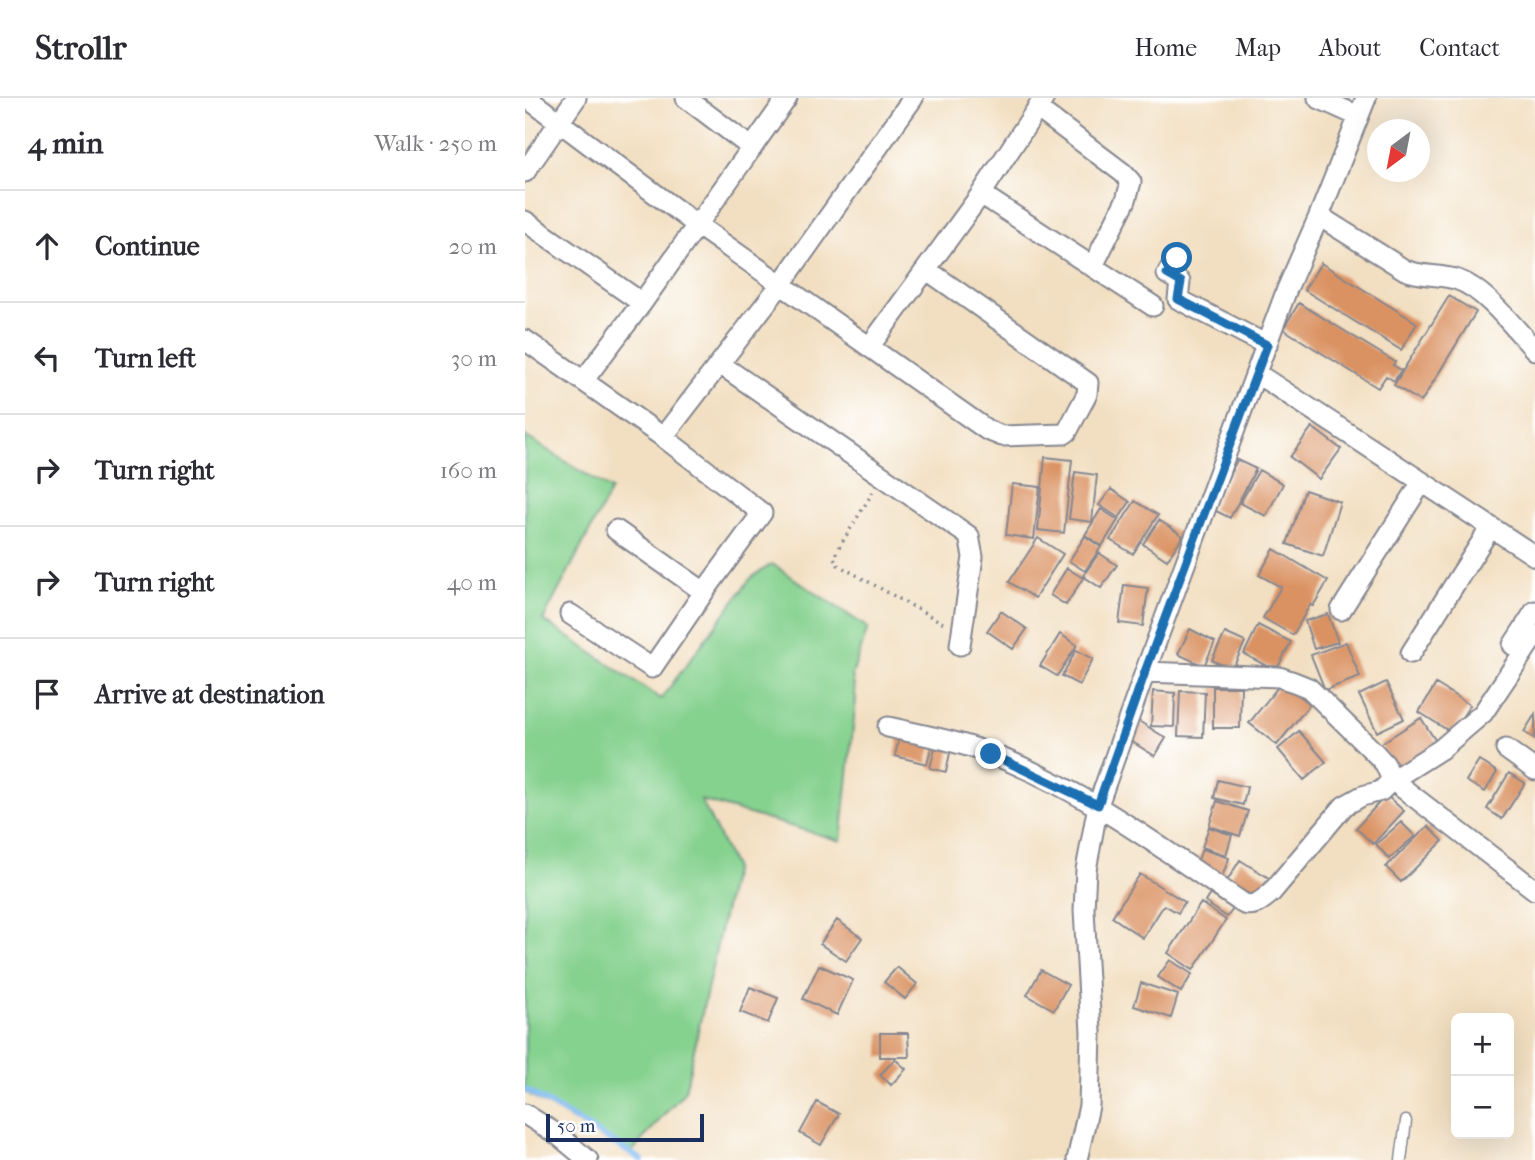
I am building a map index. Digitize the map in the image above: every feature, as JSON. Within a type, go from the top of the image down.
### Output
[{"type":"street","points":[[527,98],[697,225],[994,433],[1013,436],[1067,432],[1087,394],[1088,383],[927,270]]},
{"type":"street","points":[[525,172],[576,98]]},
{"type":"street","points":[[686,98],[752,148]]},
{"type":"street","points":[[583,381],[642,303],[787,98]]},
{"type":"street","points":[[663,437],[781,284],[913,98]]},
{"type":"street","points":[[1077,1160],[1089,1106],[1091,1032],[1084,910],[1086,870],[1098,805],[1287,289],[1362,107],[1318,98]]},
{"type":"street","points":[[870,346],[981,194],[1040,103],[1131,182],[1126,200],[1093,266]]},
{"type":"street","points":[[981,194],[1153,306]]},
{"type":"street","points":[[1319,216],[1405,270],[1416,275],[1446,277],[1471,286],[1535,350]]},
{"type":"street","points":[[525,221],[642,303]]},
{"type":"street","points":[[1177,258],[1167,274],[1181,282],[1178,299],[1267,345]]},
{"type":"street","points":[[525,340],[663,437],[762,513],[652,667],[570,614]]},
{"type":"street","points":[[720,364],[969,536],[973,557],[961,639]]},
{"type":"street","points":[[1257,373],[1535,556]]},
{"type":"street","points":[[1341,610],[1422,482]]},
{"type":"street","points":[[1411,653],[1491,527]]},
{"type":"street","points":[[615,530],[704,592]]},
{"type":"street","points":[[1479,697],[1535,611]]},
{"type":"street","points":[[888,727],[953,741],[991,754],[1098,805],[1244,904],[1251,906],[1271,893],[1344,806],[1362,796],[1381,791],[1392,780],[1441,749],[1483,713],[1535,635]]},
{"type":"street","points":[[1145,672],[1279,677],[1309,688],[1376,754],[1385,764],[1392,780],[1535,890]]},
{"type":"street","points":[[1506,748],[1535,770]]},
{"type":"street","points":[[525,1114],[558,1135],[588,1160]]},
{"type":"lane","points":[[1401,1160],[1406,1121]]},
{"type":"path","points":[[882,478],[834,558],[838,565],[961,639]]},
{"type":"green space","points":[[525,436],[611,490],[543,620],[661,699],[751,578],[772,564],[868,628],[852,675],[856,699],[841,841],[701,800],[734,867],[685,1091],[630,1154],[525,1092]]},
{"type":"building","points":[[1321,263],[1417,323],[1401,350],[1304,290]]},
{"type":"building","points":[[1449,296],[1476,312],[1421,402],[1394,385]]},
{"type":"building","points":[[1299,303],[1395,362],[1393,365],[1401,370],[1394,381],[1386,376],[1378,388],[1283,329]]},
{"type":"building","points":[[1312,427],[1341,449],[1319,479],[1290,457]]},
{"type":"building","points":[[1045,457],[1072,460],[1064,533],[1038,530]]},
{"type":"building","points":[[1237,460],[1256,469],[1230,518],[1212,509]]},
{"type":"building","points":[[1259,470],[1283,484],[1266,516],[1240,503]]},
{"type":"building","points":[[1075,472],[1097,475],[1092,522],[1069,519]]},
{"type":"building","points":[[1012,484],[1040,487],[1034,539],[1006,535]]},
{"type":"building","points":[[1111,489],[1130,502],[1119,518],[1099,505]]},
{"type":"building","points":[[1305,490],[1340,502],[1323,556],[1287,544]]},
{"type":"building","points":[[1135,501],[1158,515],[1133,554],[1110,540]]},
{"type":"building","points":[[1101,509],[1118,520],[1102,546],[1085,535]]},
{"type":"building","points":[[1159,520],[1183,536],[1167,560],[1143,544]]},
{"type":"building","points":[[1085,536],[1101,547],[1085,571],[1069,561]]},
{"type":"building","points":[[1038,538],[1063,554],[1035,598],[1009,582]]},
{"type":"building","points":[[1274,549],[1328,581],[1293,635],[1263,618],[1281,587],[1259,575]]},
{"type":"building","points":[[1099,553],[1117,565],[1101,588],[1083,576]]},
{"type":"building","points":[[1067,568],[1083,578],[1066,605],[1050,595]]},
{"type":"building","points":[[1124,585],[1148,588],[1143,626],[1119,623]]},
{"type":"building","points":[[1001,611],[1027,629],[1013,649],[987,631]]},
{"type":"building","points":[[1328,614],[1338,642],[1314,649],[1305,621]]},
{"type":"building","points":[[1258,625],[1291,642],[1276,671],[1244,654]]},
{"type":"building","points":[[1190,629],[1215,642],[1204,666],[1178,654]]},
{"type":"building","points":[[1225,633],[1245,642],[1232,670],[1212,660]]},
{"type":"building","points":[[1060,634],[1077,645],[1057,676],[1040,666]]},
{"type":"building","points":[[1346,642],[1360,677],[1325,690],[1311,655]]},
{"type":"building","points":[[1076,650],[1093,659],[1079,685],[1062,676]]},
{"type":"building","points":[[1282,682],[1310,704],[1277,745],[1249,723]]},
{"type":"building","points":[[1386,682],[1404,719],[1377,732],[1359,695]]},
{"type":"building","points":[[1436,684],[1470,705],[1452,733],[1419,712]]},
{"type":"building","points":[[1213,687],[1241,687],[1240,728],[1213,728]]},
{"type":"building","points":[[1153,691],[1175,693],[1174,727],[1151,726]]},
{"type":"building","points":[[1180,691],[1205,692],[1203,737],[1178,736]]},
{"type":"building","points":[[1535,714],[1535,739],[1524,732]]},
{"type":"building","points":[[1421,718],[1437,743],[1396,770],[1380,744]]},
{"type":"building","points":[[1137,720],[1166,738],[1155,756],[1126,738]]},
{"type":"building","points":[[1299,731],[1326,762],[1304,780],[1278,749]]},
{"type":"building","points":[[899,737],[932,744],[927,764],[895,756]]},
{"type":"building","points":[[936,744],[951,748],[946,772],[930,768]]},
{"type":"building","points":[[1479,760],[1497,772],[1485,792],[1466,781]]},
{"type":"building","points":[[1509,773],[1525,783],[1502,819],[1487,809]]},
{"type":"building","points":[[1218,780],[1247,787],[1243,805],[1214,798]]},
{"type":"building","points":[[1386,795],[1404,811],[1373,844],[1356,828]]},
{"type":"building","points":[[1217,801],[1248,811],[1240,836],[1209,826]]},
{"type":"building","points":[[1401,822],[1415,836],[1389,859],[1376,844]]},
{"type":"building","points":[[1428,826],[1443,841],[1401,882],[1386,867]]},
{"type":"building","points":[[1209,827],[1232,835],[1226,855],[1202,847]]},
{"type":"building","points":[[1202,849],[1229,858],[1222,877],[1195,868]]},
{"type":"building","points":[[1240,860],[1269,878],[1256,898],[1227,881]]},
{"type":"building","points":[[1140,874],[1185,902],[1178,913],[1164,905],[1143,938],[1112,917]]},
{"type":"building","points":[[1210,894],[1233,909],[1227,917],[1205,902]]},
{"type":"building","points":[[1201,903],[1226,920],[1193,970],[1168,953]]},
{"type":"building","points":[[837,920],[862,938],[846,961],[820,944]]},
{"type":"building","points":[[1170,960],[1192,974],[1181,992],[1158,977]]},
{"type":"building","points":[[819,965],[853,980],[837,1015],[803,999]]},
{"type":"building","points":[[897,967],[917,984],[905,999],[884,982]]},
{"type":"building","points":[[1041,970],[1068,985],[1054,1010],[1027,995]]},
{"type":"building","points":[[1141,983],[1178,995],[1171,1018],[1134,1006]]},
{"type":"building","points":[[750,987],[778,998],[768,1023],[740,1012]]},
{"type":"building","points":[[880,1033],[908,1033],[909,1057],[880,1057]]},
{"type":"building","points":[[895,1059],[906,1069],[891,1085],[880,1075]]},
{"type":"building","points":[[817,1102],[839,1114],[821,1145],[800,1133]]},
{"type":"waterway","points":[[525,1089],[642,1160]]},
{"type":"route","points":[[991,754],[1098,805],[1267,345],[1178,299],[1181,282],[1167,274],[1177,258]]}]
